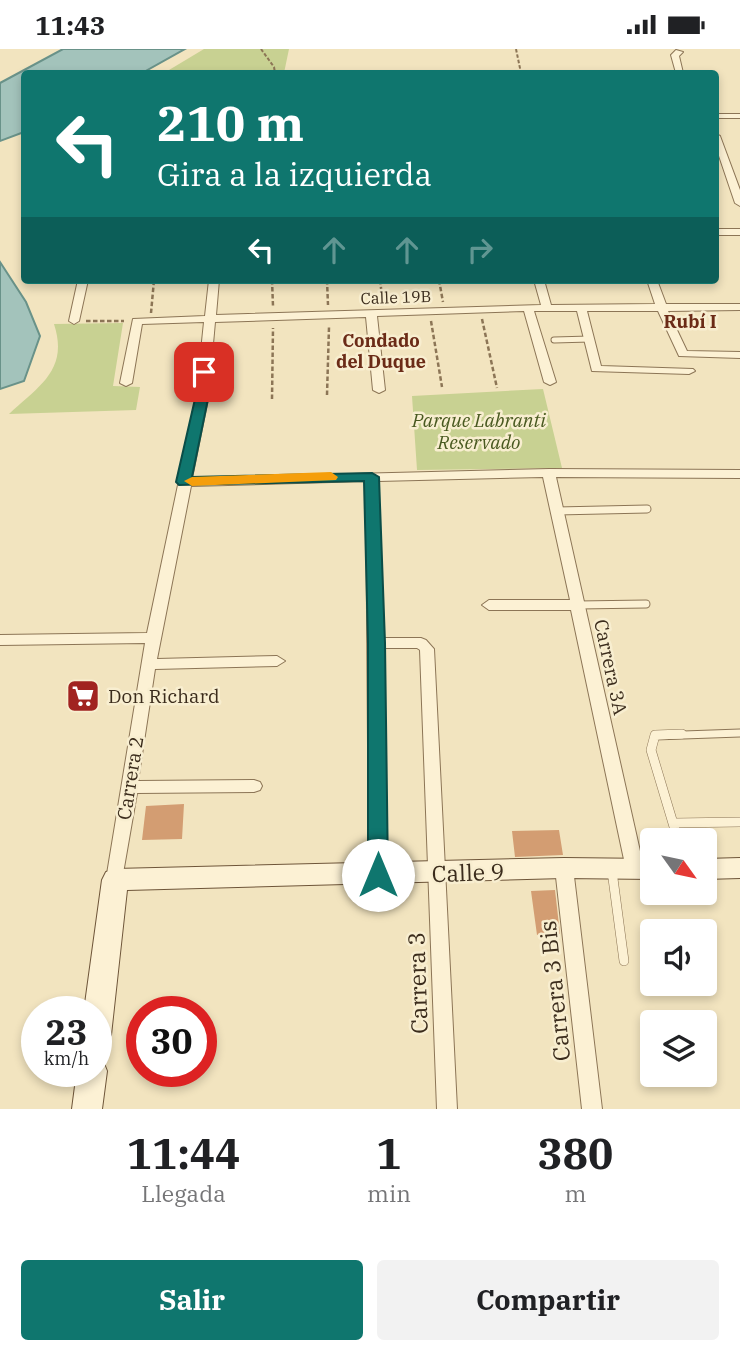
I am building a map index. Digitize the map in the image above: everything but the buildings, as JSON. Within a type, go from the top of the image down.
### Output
[{"type":"main road","name":"Calle 9","points":[[115,880],[564,868],[633,869]]},
{"type":"main road","points":[[718,869],[740,868]]},
{"type":"main road","name":"Carrera 2","points":[[101,996],[115,880]]},
{"type":"main road","points":[[87,1109],[90,1087]]},
{"type":"street","points":[[678,63],[687,64]]},
{"type":"street","points":[[719,116],[739,116]]},
{"type":"street","points":[[719,123],[739,116]]},
{"type":"street","points":[[720,159],[740,203]]},
{"type":"street","points":[[719,232],[740,232]]},
{"type":"street","points":[[74,321],[82,284]]},
{"type":"street","name":"Carrera 2","points":[[115,880],[148,664],[202,399],[214,284]]},
{"type":"street","points":[[541,284],[547,308]]},
{"type":"street","points":[[653,284],[683,354],[740,355]]},
{"type":"street","points":[[581,307],[597,369],[600,371],[689,371]]},
{"type":"street","name":"Calle 19B","points":[[137,321],[581,307],[740,307]]},
{"type":"street","points":[[528,309],[551,382]]},
{"type":"street","points":[[377,314],[379,390]]},
{"type":"street","points":[[126,383],[137,321]]},
{"type":"street","points":[[184,482],[362,475],[603,471],[740,474]]},
{"type":"street","name":"Carrera 3A","points":[[549,473],[633,869]]},
{"type":"street","points":[[362,475],[376,643],[378,875]]},
{"type":"street","points":[[489,605],[578,605]]},
{"type":"street","points":[[0,640],[153,638]]},
{"type":"street","name":"Carrera 3","points":[[376,643],[426,645],[447,1109]]},
{"type":"street","points":[[148,664],[277,661]]},
{"type":"street","points":[[128,787],[254,786]]},
{"type":"street","name":"Carrera 3 Bis","points":[[564,868],[592,1109]]},
{"type":"lane","points":[[554,340],[590,339]]},
{"type":"lane","points":[[557,511],[647,509]]},
{"type":"lane","points":[[578,605],[646,604]]},
{"type":"lane","points":[[675,828],[651,750],[655,735],[740,733]]},
{"type":"lane","points":[[674,823],[740,823]]},
{"type":"lane","points":[[624,961],[633,869]]},
{"type":"path","points":[[261,49],[274,70]]},
{"type":"path","points":[[516,49],[521,70]]},
{"type":"path","points":[[150,321],[154,284]]},
{"type":"path","points":[[272,284],[272,398]]},
{"type":"path","points":[[327,284],[327,395]]},
{"type":"path","points":[[377,314],[380,284]]},
{"type":"path","points":[[440,284],[444,311]]},
{"type":"path","points":[[480,310],[497,388]]},
{"type":"path","points":[[430,312],[442,387]]},
{"type":"path","points":[[74,321],[137,321]]},
{"type":"green space","points":[[204,49],[289,49],[285,70],[169,70]]},
{"type":"green space","points":[[123,323],[113,386],[140,387],[136,410],[9,414],[40,385],[54,365],[58,354],[58,340],[54,324]]},
{"type":"green space","name":"Parque Labranti Reservado","points":[[543,389],[562,468],[417,470],[412,396]]},
{"type":"water","points":[[63,49],[185,49],[147,70],[24,70]]},
{"type":"water","points":[[21,72],[21,133],[0,141],[0,83]]},
{"type":"water","points":[[0,262],[26,302],[40,336],[24,381],[0,389]]},
{"type":"slow traffic","points":[[192,481],[331,477]]},
{"type":"place","name":"Don Richard","points":[[83,696]]},
{"type":"district","name":"Rubí I","points":[[690,321]]},
{"type":"district","name":"Condado del Duque","points":[[381,350]]},
{"type":"route","points":[[204,372],[202,399],[184,482],[372,477],[378,875]]}]
